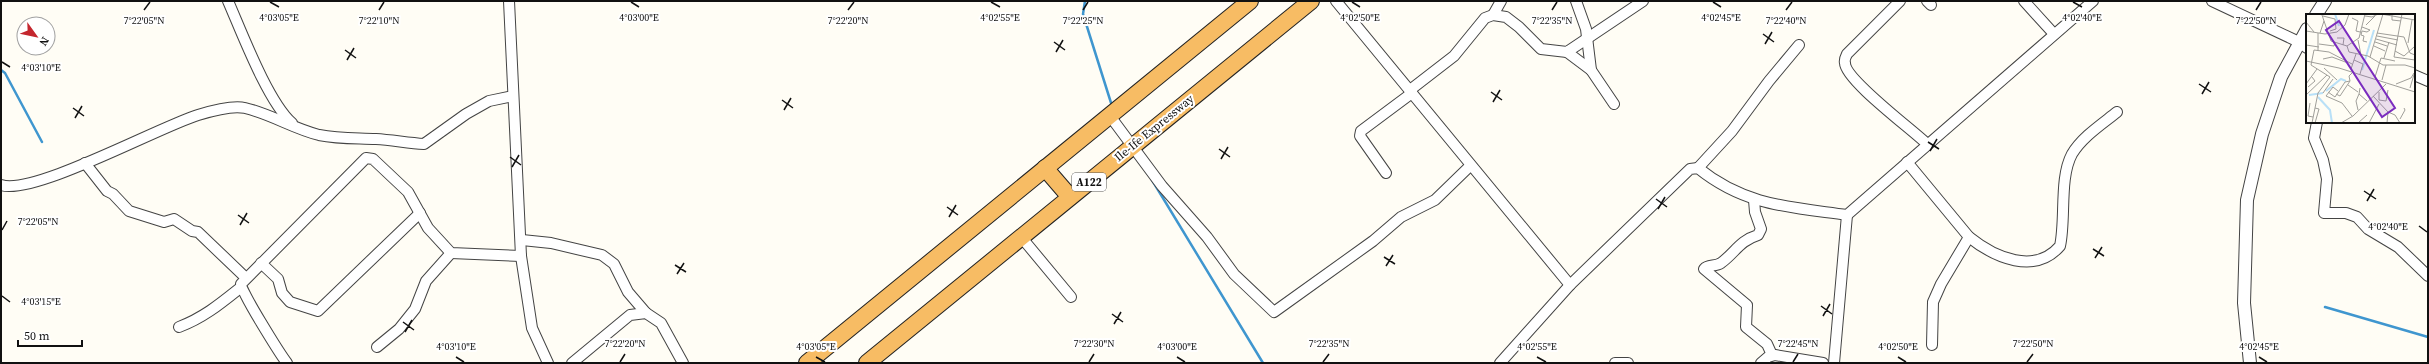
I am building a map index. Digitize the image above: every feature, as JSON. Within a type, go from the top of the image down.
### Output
[{"type":"highway","points":[[807,363],[1250,1]]},
{"type":"highway","name":"Ile-Ife Expressway","points":[[868,363],[1022,238],[1133,144],[1311,1]]},
{"type":"highway","points":[[1045,168],[1070,197]]},
{"type":"street","points":[[228,1],[284,116],[297,127]]},
{"type":"street","points":[[509,1],[522,256],[532,328],[548,363]]},
{"type":"street","points":[[1336,1],[1470,166],[1570,285]]},
{"type":"street","points":[[1493,15],[1501,1]]},
{"type":"street","points":[[1576,1],[1586,29],[1586,40],[1591,70]]},
{"type":"street","points":[[1567,52],[1643,1]]},
{"type":"street","points":[[1900,1],[1847,54],[1844,63],[1848,70],[1867,91],[1928,144]]},
{"type":"street","points":[[2024,1],[2054,34]]},
{"type":"street","points":[[1834,363],[1848,215],[2093,1]]},
{"type":"street","points":[[2212,1],[2303,45]]},
{"type":"street","points":[[2317,14],[2325,1]]},
{"type":"street","points":[[1386,174],[1360,136],[1361,131],[1454,56],[1485,18],[1493,15],[1506,17],[1519,27],[1541,49],[1567,52],[1574,59],[1591,70],[1614,104]]},
{"type":"street","points":[[2250,363],[2244,303],[2247,200],[2265,127],[2281,77],[2303,45],[2306,33]]},
{"type":"street","points":[[1500,363],[1570,285],[1671,185],[1690,169],[1698,168],[1732,132],[1769,81],[1799,45]]},
{"type":"street","points":[[2415,75],[2428,81]]},
{"type":"street","points":[[4,188],[24,185],[85,163],[198,115],[223,109],[244,108],[318,134],[350,140],[376,139],[424,144],[466,114],[489,101],[513,96]]},
{"type":"street","points":[[1907,162],[1969,236],[1981,247],[2012,260],[2043,260],[2052,255],[2060,246],[2062,239],[2068,167],[2072,154],[2091,133],[2117,112]]},
{"type":"street","points":[[1110,116],[1133,144],[1162,186],[1207,237],[1234,274],[1274,312],[1373,240],[1401,217],[1435,200],[1470,166]]},
{"type":"street","points":[[2317,123],[2314,138],[2323,160],[2327,179],[2324,213],[2346,213],[2357,217],[2368,229],[2398,247],[2428,276]]},
{"type":"street","points":[[179,327],[197,321],[240,288],[246,278],[366,158],[373,159],[408,192],[441,244],[451,253],[522,256]]},
{"type":"street","points":[[85,163],[107,191],[113,194],[129,212],[164,222],[174,220],[192,231],[198,232],[246,278]]},
{"type":"street","points":[[1698,168],[1723,186],[1754,200],[1848,215]]},
{"type":"street","points":[[1754,200],[1755,212],[1761,229],[1758,235],[1739,244],[1720,264],[1706,266],[1704,269],[1747,305],[1746,327],[1767,344],[1772,355]]},
{"type":"street","points":[[261,264],[278,279],[282,292],[290,302],[318,311],[420,213]]},
{"type":"street","points":[[1932,345],[1933,302],[1969,236]]},
{"type":"street","points":[[1022,238],[1071,297]]},
{"type":"street","points":[[522,240],[551,243],[602,255],[614,264],[628,292],[646,313],[661,323],[683,363]]},
{"type":"street","points":[[377,347],[399,329],[415,309],[426,281],[451,253]]},
{"type":"street","points":[[240,288],[277,351],[287,363]]},
{"type":"street","points":[[572,363],[630,315],[646,313]]},
{"type":"street","points":[[1761,363],[1772,355],[1823,363]]},
{"type":"street","points":[[1616,363],[1628,363]]},
{"type":"waterway","points":[[1085,1],[1083,14],[1112,106]]},
{"type":"waterway","points":[[1,70],[5,73],[42,142]]},
{"type":"waterway","points":[[1152,180],[1263,363]]},
{"type":"waterway","points":[[2325,307],[2428,337]]}]
